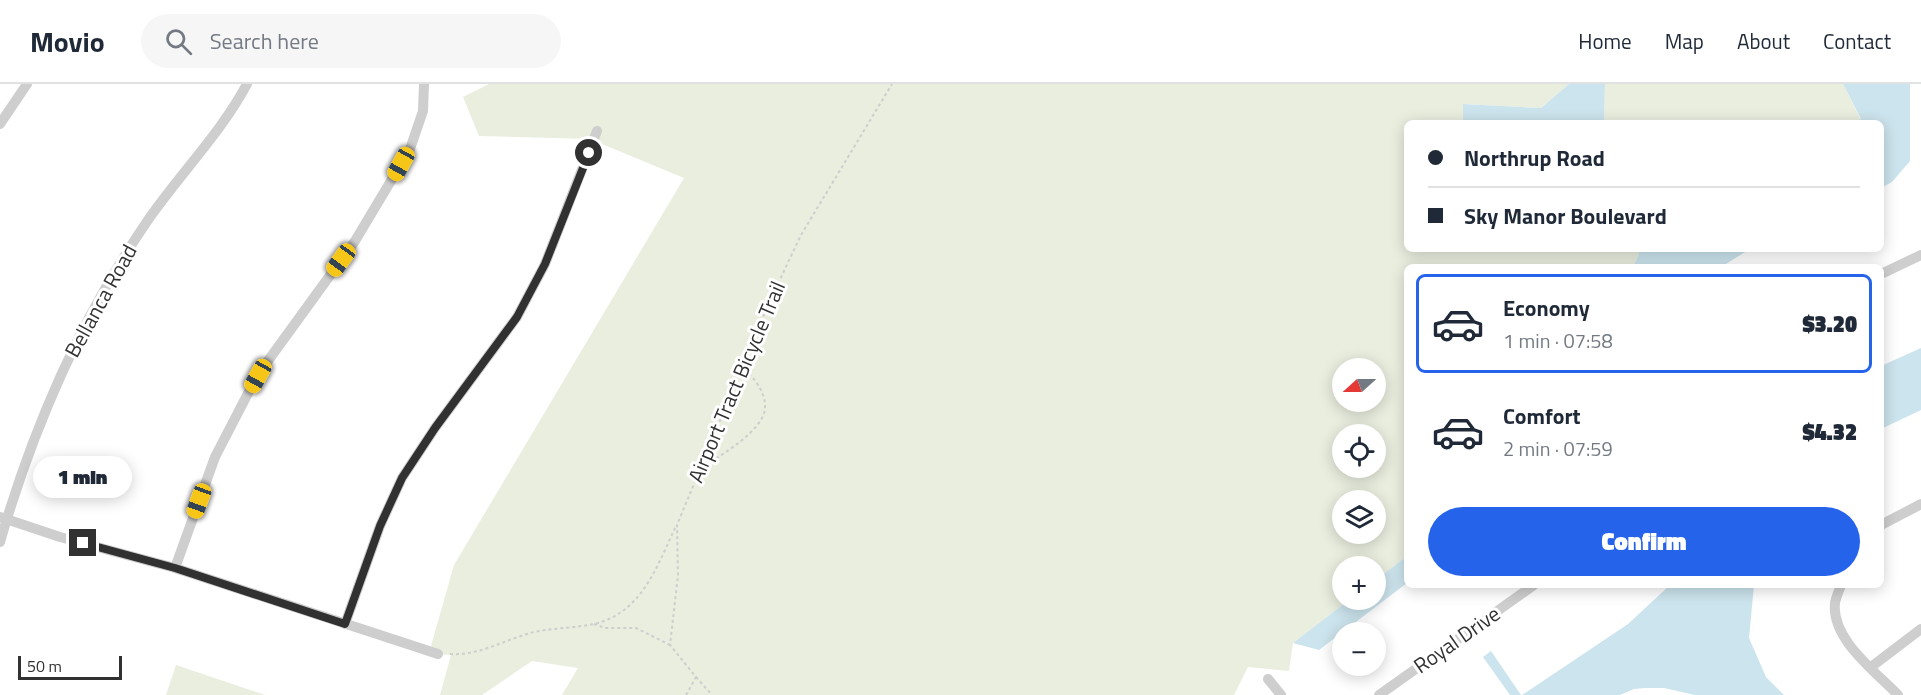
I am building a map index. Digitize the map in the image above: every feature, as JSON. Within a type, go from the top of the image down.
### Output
[{"type":"street","points":[[0,124],[27,84]]},
{"type":"street","name":"Bellanca Road","points":[[0,542],[3,518],[32,443],[70,353],[109,279],[149,219],[222,122],[247,84]]},
{"type":"street","points":[[175,568],[215,457],[258,376],[355,241],[410,149],[423,111],[424,84]]},
{"type":"street","points":[[345,624],[380,526],[402,478],[435,428],[517,317],[545,264],[597,131]]},
{"type":"street","points":[[1884,273],[1921,255]]},
{"type":"street","points":[[1884,523],[1921,504]]},
{"type":"street","points":[[3,518],[60,537],[175,568],[438,654]]},
{"type":"street","name":"Royal Drive","points":[[1379,695],[1530,588]]},
{"type":"street","points":[[1840,588],[1835,603],[1837,625],[1846,642],[1898,695]]},
{"type":"street","points":[[1872,668],[1921,629]]},
{"type":"street","points":[[1268,679],[1281,695]]},
{"type":"path","name":"Airport Tract Bicycle Trail","points":[[670,645],[678,575],[676,525],[742,367],[801,235],[892,84]]},
{"type":"path","points":[[700,468],[742,440],[760,422],[765,408],[756,381],[742,367]]},
{"type":"path","points":[[438,654],[467,655],[535,632],[594,624],[616,617],[633,604],[647,586],[676,525]]},
{"type":"path","points":[[594,624],[605,628],[636,628],[670,645],[712,695]]},
{"type":"path","points":[[686,695],[696,677]]},
{"type":"shaded area","points":[[489,84],[1569,84],[1541,108],[1463,104],[1463,120],[1404,120],[1404,252],[1638,252],[1639,254],[1634,264],[1404,264],[1404,558],[1386,572],[1386,556],[1332,556],[1332,610],[1336,610],[1293,643],[1289,671],[1248,667],[1234,695],[562,695],[578,668],[532,661],[482,695],[440,695],[451,655],[438,654],[431,646],[454,565],[684,178],[590,139],[479,136],[463,97]]},
{"type":"shaded area","points":[[1605,84],[1843,84],[1861,120],[1604,120]]},
{"type":"shaded area","points":[[176,665],[265,695],[166,695]]},
{"type":"water","points":[[1569,84],[1605,84],[1604,120],[1463,120],[1463,104],[1541,108]]},
{"type":"water","points":[[1843,84],[1910,84],[1910,161],[1892,182],[1884,186],[1884,120],[1860,120]]},
{"type":"water","points":[[1638,252],[1745,252],[1726,264],[1634,264]]},
{"type":"water","points":[[1921,348],[1921,410],[1884,428],[1884,365]]},
{"type":"water","points":[[1404,558],[1404,585],[1386,599],[1386,572]]},
{"type":"water","points":[[1667,588],[1754,588],[1749,638],[1766,677],[1784,695],[1695,695],[1664,688],[1645,688],[1634,689],[1620,695],[1522,695],[1628,624]]},
{"type":"water","points":[[1336,610],[1372,610],[1356,622],[1332,622],[1332,640],[1319,650],[1293,643]]},
{"type":"water","points":[[1491,651],[1521,695],[1510,695],[1483,657]]},
{"type":"route","points":[[83,543],[175,568],[345,624],[380,526],[402,478],[435,428],[517,317],[545,264],[589,153]]}]
